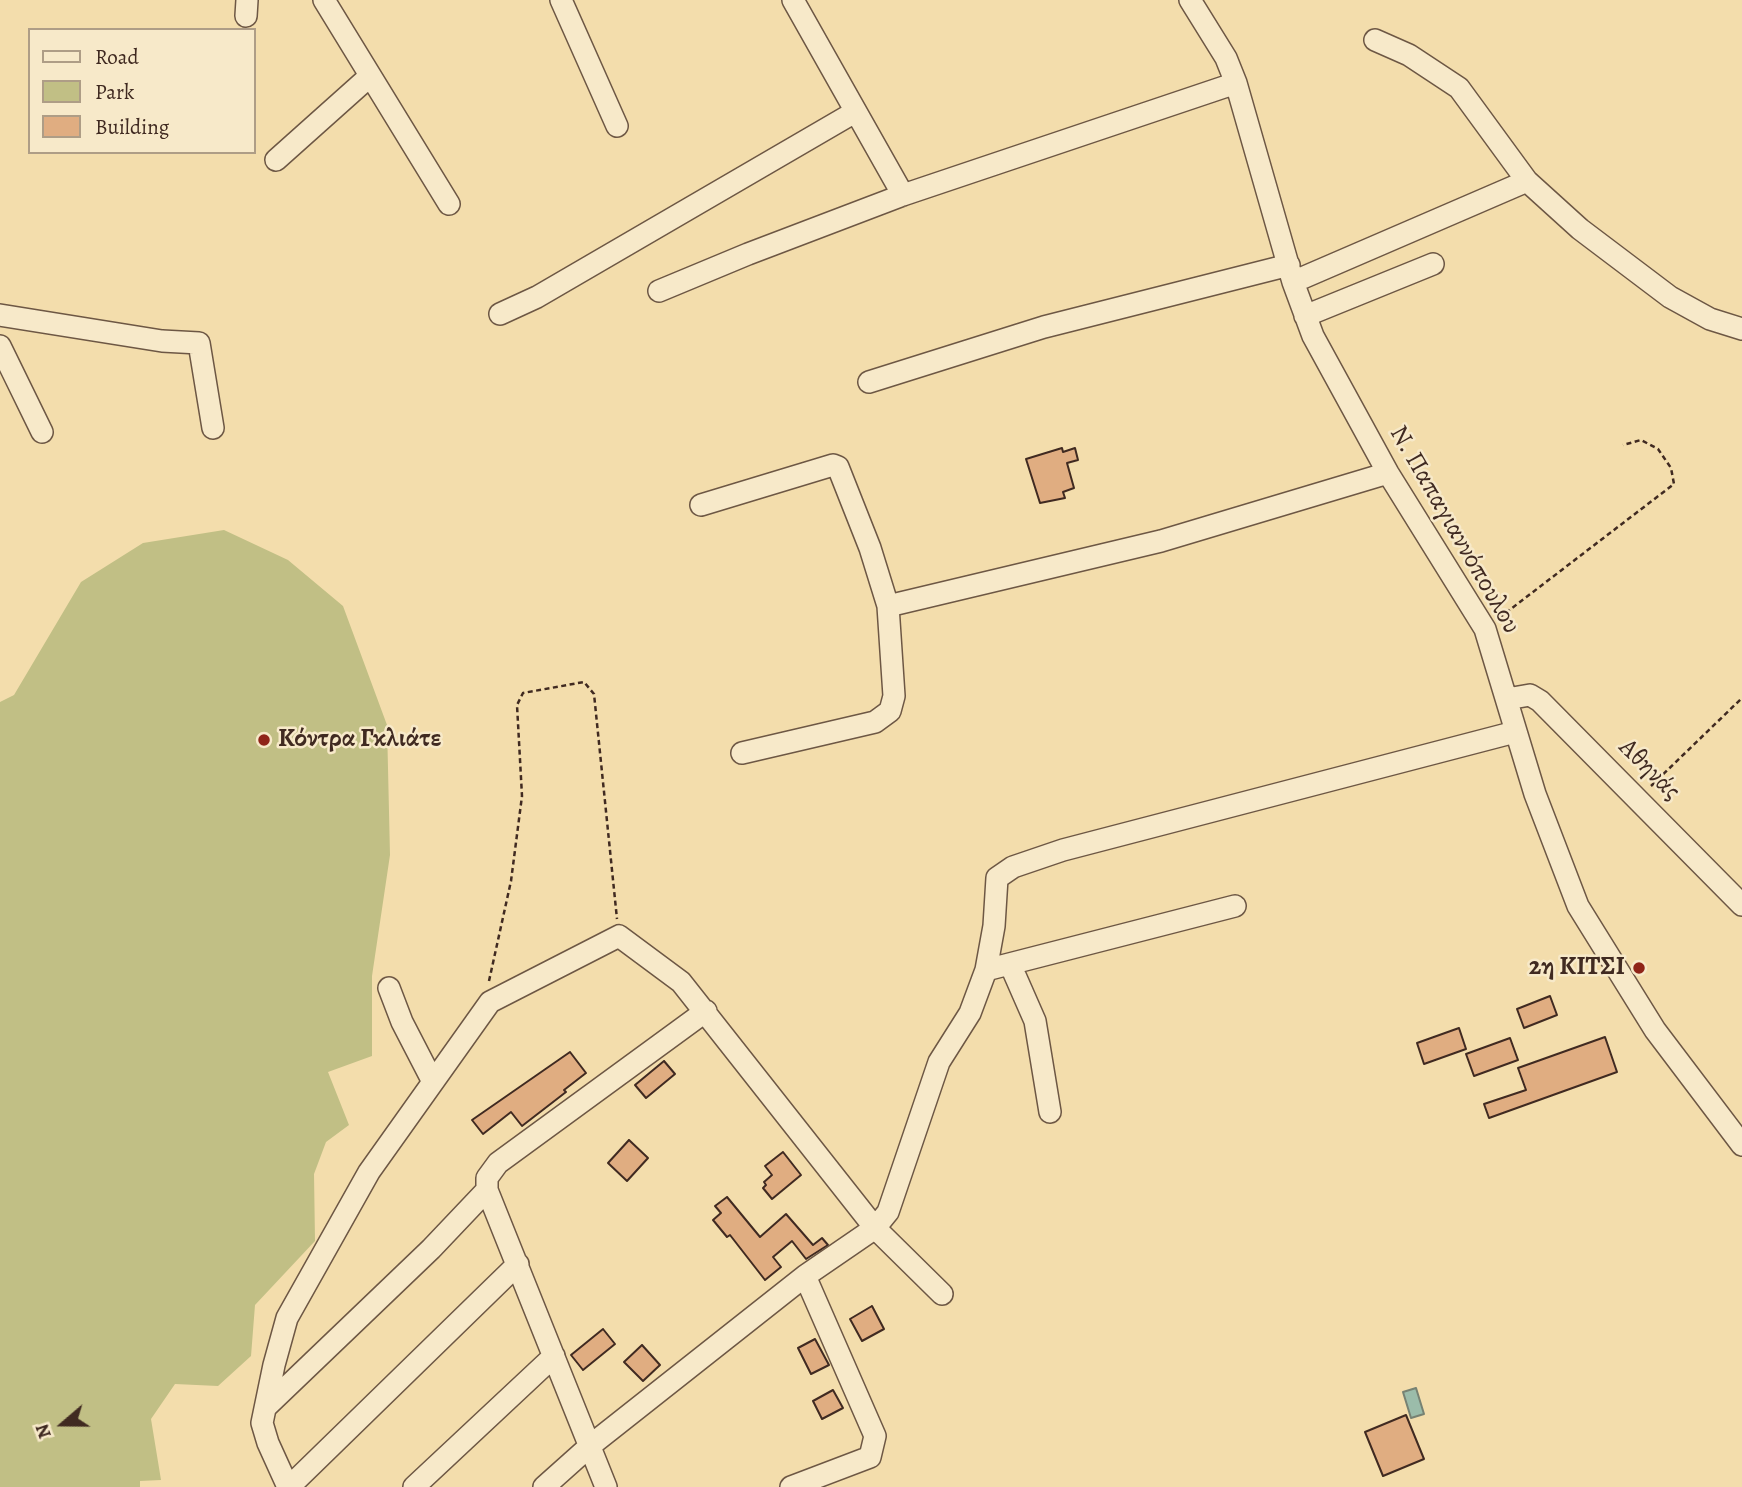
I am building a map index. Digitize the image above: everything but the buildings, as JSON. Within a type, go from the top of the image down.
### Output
[{"type":"street","points":[[324,0],[449,204]]},
{"type":"street","points":[[561,0],[617,126]]},
{"type":"street","points":[[793,0],[903,195]]},
{"type":"street","name":"Ν. Παπαγιαννόπουλου","points":[[1190,0],[1226,58],[1236,83],[1306,316],[1334,375],[1388,473],[1485,629],[1515,732],[1578,906],[1655,1030],[1742,1145]]},
{"type":"street","points":[[1375,40],[1409,55],[1459,88],[1527,181],[1560,212],[1670,297],[1710,319],[1742,329]]},
{"type":"street","points":[[276,160],[370,76]]},
{"type":"street","points":[[659,291],[903,195],[1236,83]]},
{"type":"street","points":[[500,314],[537,297],[855,112]]},
{"type":"street","points":[[869,382],[1044,327],[1291,273],[1527,181]]},
{"type":"street","points":[[1306,316],[1433,264]]},
{"type":"street","points":[[0,315],[114,334],[199,343],[213,428]]},
{"type":"street","points":[[0,346],[43,432]]},
{"type":"street","points":[[701,505],[833,465],[838,467],[870,548],[888,606],[894,696],[890,711],[875,722],[742,753]]},
{"type":"street","points":[[888,606],[1161,541],[1388,473]]},
{"type":"street","name":"Αθηνάς","points":[[1507,699],[1530,695],[1540,701],[1742,905]]},
{"type":"street","points":[[544,1487],[591,1444],[804,1276],[875,1228],[888,1212],[939,1062],[970,1013],[986,970],[994,926],[997,878],[1013,867],[1063,850],[1515,732]]},
{"type":"street","points":[[986,970],[1234,906]]},
{"type":"street","points":[[518,1264],[288,1487],[262,1423],[287,1318],[369,1172],[490,1002],[619,936],[681,982],[875,1228],[942,1294]]},
{"type":"street","points":[[1010,964],[1035,1021],[1050,1112]]},
{"type":"street","points":[[389,988],[402,1022],[432,1080]]},
{"type":"street","points":[[606,1487],[487,1190],[487,1178],[498,1163],[706,1011]]},
{"type":"street","points":[[267,1406],[413,1268],[487,1190]]},
{"type":"street","points":[[791,1487],[870,1457],[875,1436],[804,1276]]},
{"type":"street","points":[[414,1487],[554,1356]]},
{"type":"path","points":[[1485,629],[1674,484],[1671,468],[1658,449],[1641,440],[1623,445]]},
{"type":"path","points":[[490,1002],[488,984],[511,881],[522,796],[517,705],[523,694],[584,682],[594,694],[619,936]]},
{"type":"path","points":[[1639,798],[1742,698]]},
{"type":"green space","points":[[224,530],[288,560],[343,606],[387,725],[390,855],[372,976],[372,1056],[328,1072],[349,1125],[326,1142],[314,1174],[315,1241],[255,1305],[251,1356],[218,1386],[175,1384],[151,1419],[161,1480],[140,1481],[140,1487],[0,1487],[0,702],[14,695],[81,582],[143,543]]},
{"type":"shaded area","points":[[1416,1388],[1424,1414],[1411,1418],[1403,1392]]},
{"type":"place","name":"Κόντρα Γκλιάτε","points":[[264,740]]},
{"type":"place","name":"2η ΚΙΤΣΙ","points":[[1639,968]]}]
